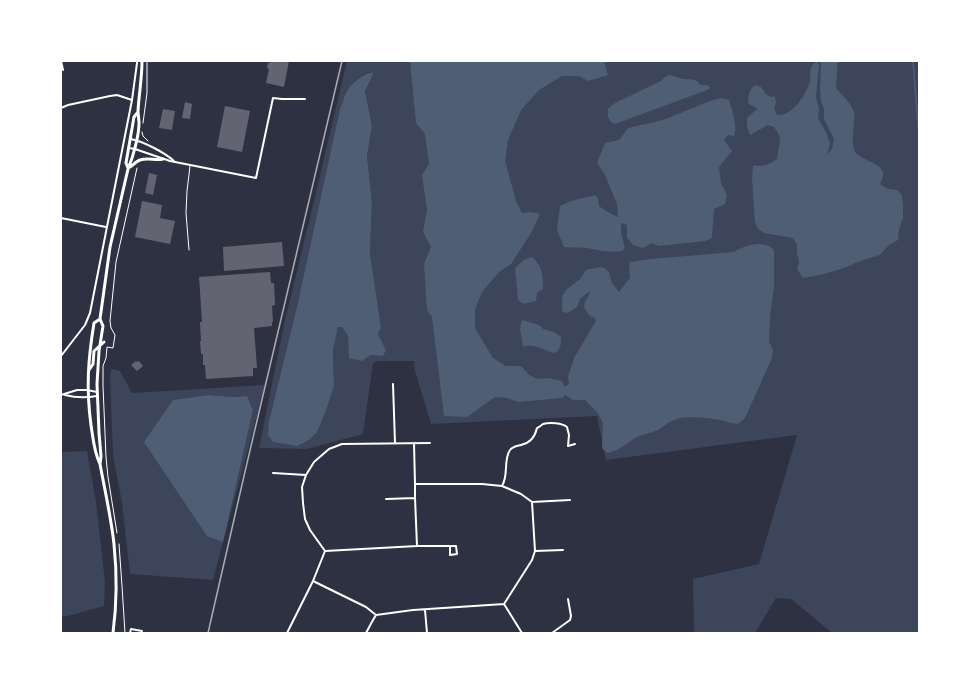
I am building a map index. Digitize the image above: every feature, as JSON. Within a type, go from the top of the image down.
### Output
[{"type":"main road","points":[[100,464],[101,456],[97,392],[98,359],[103,326],[100,319],[110,247],[128,169],[133,159],[135,149],[139,124],[138,112],[142,61]]},
{"type":"main road","points":[[128,169],[126,163],[134,117],[138,112]]},
{"type":"main road","points":[[128,169],[141,160],[163,159]]},
{"type":"main road","points":[[100,319],[94,323],[87,390],[96,456],[100,464],[110,518],[115,561],[116,608],[113,633]]},
{"type":"main road","points":[[88,371],[93,364],[94,351],[104,342]]},
{"type":"street","points":[[61,61],[63,70]]},
{"type":"street","points":[[61,356],[85,325],[90,313],[132,100],[138,63],[137,61]]},
{"type":"street","points":[[61,108],[68,104],[117,95],[132,100]]},
{"type":"street","points":[[129,148],[175,162],[256,178],[273,98],[305,99]]},
{"type":"street","points":[[131,139],[136,140],[167,156],[175,162]]},
{"type":"street","points":[[61,218],[106,227]]},
{"type":"street","points":[[392,384],[395,443]]},
{"type":"street","points":[[62,395],[77,390],[97,392]]},
{"type":"street","points":[[62,395],[71,397],[97,396]]},
{"type":"street","points":[[502,486],[505,481],[507,467],[506,461],[510,450],[517,445],[522,445],[530,441],[536,434],[537,428],[543,424],[564,424],[567,427],[569,435],[568,446],[576,444]]},
{"type":"street","points":[[414,443],[417,546]]},
{"type":"street","points":[[325,551],[310,530],[305,519],[303,503],[302,487],[306,475],[314,462],[329,449],[342,444],[430,443]]},
{"type":"street","points":[[273,473],[306,475]]},
{"type":"street","points":[[415,484],[482,484],[502,486],[521,494],[532,502],[570,500]]},
{"type":"street","points":[[386,499],[415,498]]},
{"type":"street","points":[[504,604],[532,560],[536,551],[532,502]]},
{"type":"street","points":[[325,551],[417,546],[450,546],[456,546],[457,554],[450,555],[450,546]]},
{"type":"street","points":[[536,551],[564,550]]},
{"type":"street","points":[[287,633],[313,581],[325,551]]},
{"type":"street","points":[[313,581],[366,607],[376,615],[504,604]]},
{"type":"street","points":[[552,633],[570,620],[571,616],[568,599]]},
{"type":"street","points":[[504,604],[522,633]]},
{"type":"street","points":[[426,610],[427,633]]},
{"type":"street","points":[[366,633],[376,615]]},
{"type":"street","points":[[130,626],[130,633]]},
{"type":"street","points":[[131,629],[142,631]]},
{"type":"lane","points":[[189,250],[186,213],[190,165]]},
{"type":"path","points":[[143,126],[148,86],[147,61]]},
{"type":"path","points":[[142,132],[143,136],[150,143]]},
{"type":"path","points":[[118,536],[106,457],[103,417],[103,366],[106,358],[107,347],[113,348],[115,335],[111,328],[110,321],[116,262],[138,165]]},
{"type":"path","points":[[118,543],[125,633]]},
{"type":"shaded area","points":[[347,61],[919,61],[919,633],[832,633],[791,599],[776,598],[755,633],[694,633],[693,579],[759,564],[797,435],[606,460],[597,416],[431,424],[415,371],[414,361],[379,361],[373,363],[363,434],[307,449],[259,448],[285,320]],"holes":[[[372,72],[371,79],[365,91],[372,126],[367,156],[372,202],[370,253],[381,326],[378,334],[386,350],[371,355],[362,361],[342,327],[338,326],[333,351],[334,386],[317,432],[269,421],[299,298],[368,73]]]},
{"type":"shaded area","points":[[410,61],[604,61],[608,75],[588,81],[579,76],[562,76],[539,90],[521,110],[508,140],[505,161],[516,201],[522,213],[531,212],[540,214],[531,233],[511,264],[499,272],[482,292],[475,309],[475,328],[493,358],[506,366],[521,366],[529,375],[537,379],[548,378],[562,381],[564,386],[567,386],[569,383],[568,377],[574,358],[596,321],[595,318],[591,317],[587,312],[584,306],[590,291],[580,299],[577,307],[568,313],[563,312],[562,296],[566,290],[580,279],[586,270],[600,267],[605,268],[609,272],[612,283],[619,292],[630,278],[630,262],[734,252],[748,245],[765,245],[774,250],[774,287],[770,316],[769,342],[773,350],[772,358],[745,418],[738,424],[734,424],[720,420],[703,418],[679,418],[658,430],[637,437],[619,449],[607,453],[602,448],[603,423],[598,413],[585,400],[573,400],[565,395],[562,398],[518,402],[507,398],[495,397],[467,417],[444,416],[432,317],[427,310],[424,264],[431,247],[423,232],[427,210],[422,175],[429,164],[425,134],[416,123]]},
{"type":"shaded area","points":[[816,61],[819,64],[816,97],[819,109],[818,118],[827,134],[830,144],[827,154],[832,149],[834,139],[824,119],[824,109],[821,101],[821,61],[838,61],[836,88],[849,103],[854,113],[854,149],[860,156],[876,164],[883,172],[883,177],[880,184],[888,189],[897,190],[902,195],[903,218],[899,229],[898,240],[889,245],[880,255],[841,269],[803,278],[797,269],[799,262],[797,245],[793,238],[764,233],[758,229],[755,222],[752,178],[753,165],[765,165],[777,159],[780,141],[779,135],[774,127],[768,125],[750,135],[747,127],[747,118],[757,109],[748,103],[748,100],[750,91],[755,85],[761,87],[766,94],[771,97],[775,96],[776,102],[774,108],[777,115],[783,115],[798,104],[806,92],[810,81],[811,68]]},
{"type":"shaded area","points":[[373,72],[365,91],[372,126],[367,156],[372,202],[370,253],[381,327],[378,334],[386,350],[383,356],[371,355],[362,361],[349,358],[348,336],[342,327],[338,327],[333,351],[334,386],[317,432],[309,440],[297,446],[273,442],[268,435],[269,421],[299,298],[340,109],[349,88],[358,79]]},
{"type":"shaded area","points":[[670,75],[683,79],[693,79],[700,85],[709,86],[710,89],[615,124],[611,122],[608,117],[608,109],[615,103],[661,81],[666,76]]},
{"type":"shaded area","points":[[721,98],[729,100],[734,118],[735,132],[734,136],[728,135],[724,140],[732,151],[719,167],[721,183],[727,195],[725,204],[714,209],[712,238],[705,241],[659,246],[652,243],[643,248],[633,245],[627,238],[627,225],[621,223],[621,233],[625,248],[622,251],[617,252],[564,247],[557,230],[560,206],[571,201],[595,195],[598,198],[599,206],[618,217],[617,204],[605,175],[597,163],[605,143],[619,140],[628,128],[663,120]]},
{"type":"shaded area","points":[[532,257],[542,272],[543,289],[537,293],[536,301],[523,304],[518,300],[515,268],[524,260]]},
{"type":"shaded area","points":[[522,320],[539,325],[543,329],[554,332],[561,337],[561,344],[558,351],[553,353],[534,346],[523,347],[520,328]]},
{"type":"shaded area","points":[[111,369],[120,371],[132,393],[265,385],[213,580],[130,574],[122,503],[113,455],[110,380]],"holes":[[[209,395],[233,397],[247,396],[253,410],[222,542]]]},
{"type":"shaded area","points":[[209,395],[233,397],[247,396],[253,410],[223,542],[207,536],[144,442],[173,400]]},
{"type":"shaded area","points":[[87,451],[96,501],[105,582],[104,606],[61,617],[61,452]]},
{"type":"building","points":[[270,61],[289,61],[284,87],[266,83],[269,69],[267,68]]},
{"type":"building","points":[[185,102],[192,104],[190,119],[182,118]]},
{"type":"building","points":[[225,106],[250,111],[242,152],[217,147]]},
{"type":"building","points":[[163,109],[175,111],[172,130],[159,128]]},
{"type":"building","points":[[149,173],[157,175],[153,195],[145,193]]},
{"type":"building","points":[[142,201],[162,205],[160,218],[175,221],[170,244],[135,237]]},
{"type":"building","points":[[282,242],[284,266],[224,271],[223,247]]},
{"type":"building","points":[[270,272],[271,283],[274,283],[275,305],[272,306],[273,322],[272,326],[254,328],[257,368],[253,368],[253,376],[206,379],[200,341],[200,322],[202,322],[199,277]]},
{"type":"building","points":[[136,361],[139,361],[143,366],[137,371],[131,365]]},
{"type":"waterway","points":[[913,61],[919,136]]},
{"type":"railway","points":[[208,633],[257,418],[342,61]]}]
